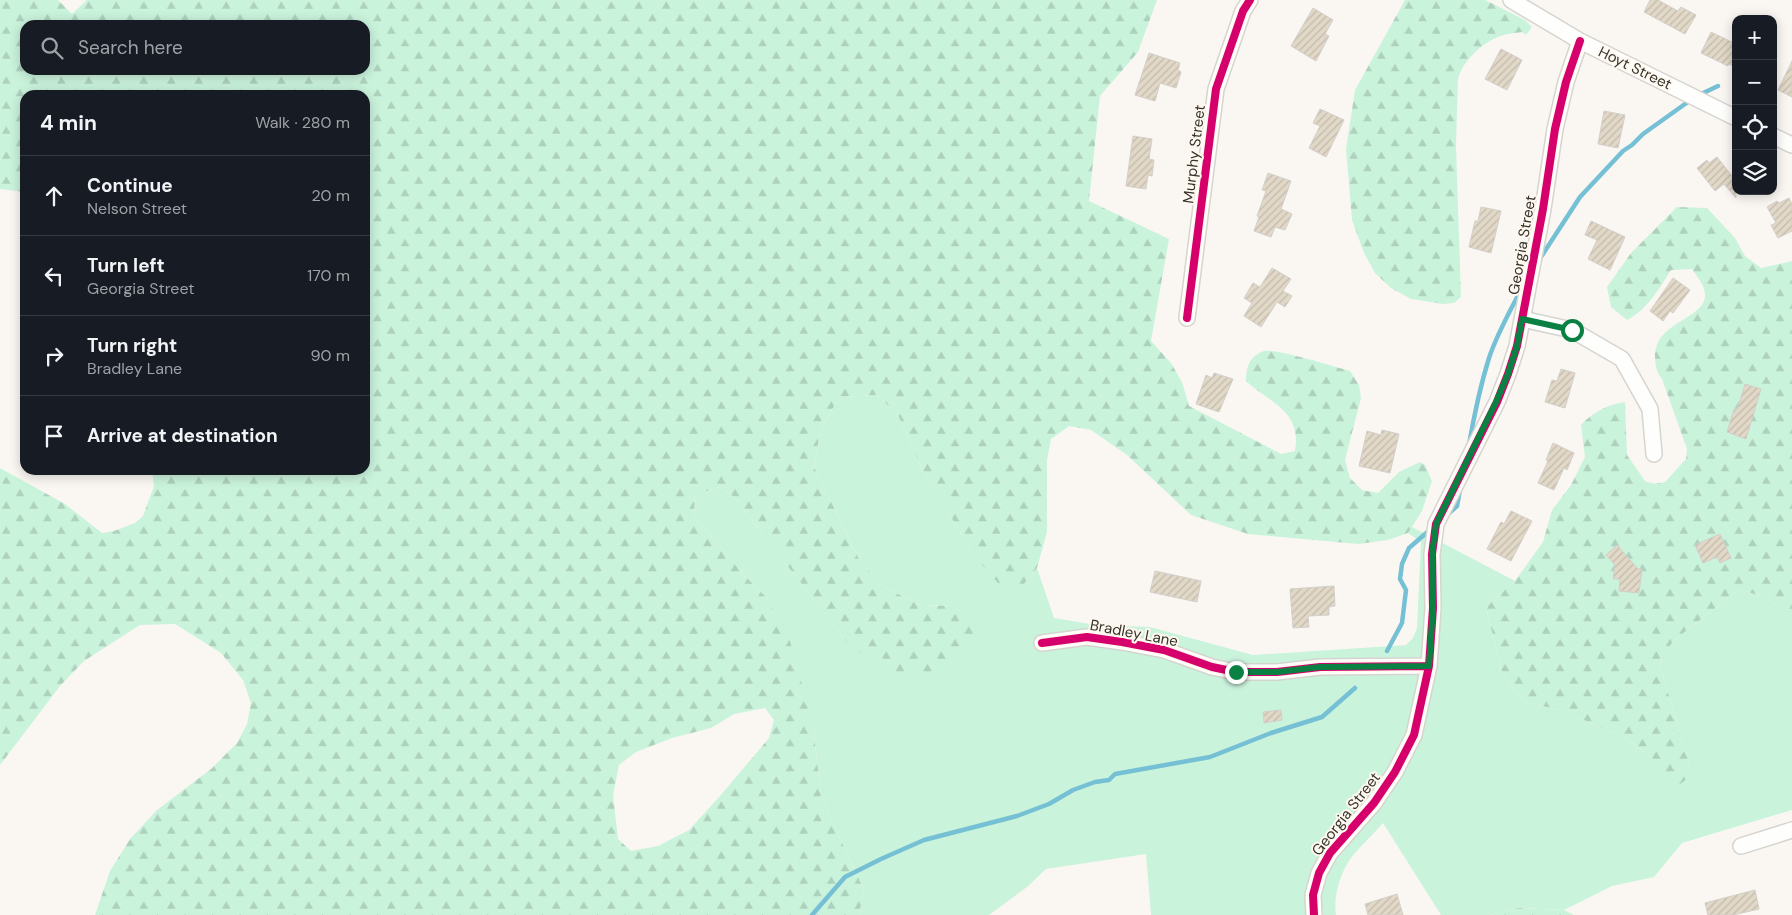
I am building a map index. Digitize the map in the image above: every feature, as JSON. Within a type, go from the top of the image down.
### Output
[{"type":"street","name":"Murphy Street","points":[[1187,318],[1216,89],[1244,11],[1250,0]]},
{"type":"street","name":"Hoyt Street","points":[[1511,0],[1580,41],[1732,116]]},
{"type":"street","name":"Georgia Street","points":[[1314,915],[1313,895],[1319,873],[1330,853],[1374,804],[1396,772],[1414,735],[1429,666],[1433,608],[1432,554],[1436,524],[1500,395],[1517,346],[1543,209],[1555,129],[1566,82],[1580,41]]},
{"type":"street","points":[[1777,138],[1792,145]]},
{"type":"street","points":[[1522,319],[1572,330],[1622,359],[1650,409],[1654,454]]},
{"type":"street","name":"Bradley Lane","points":[[1042,643],[1087,636],[1164,650],[1212,667],[1236,672],[1277,672],[1320,667],[1429,666]]},
{"type":"street","points":[[1741,846],[1792,830]]},
{"type":"green space","points":[[0,0],[58,0],[72,14],[87,0],[1157,0],[1138,52],[1100,96],[1089,201],[1169,239],[1151,341],[1171,363],[1182,382],[1189,406],[1281,454],[1295,451],[1296,437],[1294,426],[1282,409],[1246,381],[1249,363],[1252,359],[1259,353],[1270,351],[1350,371],[1359,385],[1361,398],[1345,460],[1350,478],[1362,490],[1378,493],[1399,472],[1420,462],[1425,465],[1432,481],[1422,511],[1408,533],[1388,540],[1358,544],[1248,534],[1191,515],[1127,455],[1091,430],[1069,426],[1051,439],[1047,460],[1047,532],[1037,568],[1024,584],[998,583],[975,557],[921,467],[897,413],[876,395],[839,397],[820,432],[814,467],[859,559],[884,587],[920,605],[955,606],[975,618],[975,639],[959,663],[916,677],[879,668],[849,645],[734,497],[720,487],[695,495],[694,516],[746,577],[768,599],[790,641],[813,724],[821,797],[864,890],[859,915],[95,915],[110,871],[130,839],[157,810],[211,769],[237,743],[247,724],[251,703],[243,680],[221,653],[175,624],[140,625],[84,661],[60,686],[0,765],[0,468],[65,504],[102,533],[114,531],[135,523],[143,516],[154,486],[153,475],[370,475],[370,90],[20,90],[20,191],[0,189]],"holes":[[[765,708],[774,720],[769,738],[689,830],[658,846],[631,851],[618,839],[613,795],[619,765],[636,752],[672,738],[711,728],[734,714]]]},
{"type":"green space","points":[[1405,0],[1485,0],[1525,20],[1532,27],[1526,35],[1522,32],[1507,34],[1485,44],[1468,60],[1458,79],[1456,145],[1461,297],[1454,303],[1443,304],[1411,299],[1391,288],[1375,273],[1364,253],[1352,220],[1346,149],[1355,90]]},
{"type":"green space","points":[[1677,207],[1707,208],[1735,238],[1745,256],[1761,268],[1792,261],[1792,619],[1768,599],[1740,589],[1677,638],[1661,655],[1660,666],[1690,766],[1688,778],[1679,785],[1668,785],[1652,758],[1623,737],[1561,710],[1528,703],[1513,688],[1501,669],[1486,607],[1515,581],[1543,542],[1552,510],[1571,485],[1585,457],[1581,425],[1595,413],[1607,407],[1625,402],[1627,455],[1645,481],[1654,484],[1665,482],[1686,459],[1687,449],[1662,379],[1657,371],[1655,358],[1657,346],[1662,337],[1702,305],[1705,297],[1703,285],[1692,269],[1671,270],[1647,305],[1627,320],[1611,307],[1607,287],[1631,253]]},
{"type":"green space","points":[[876,395],[897,413],[921,467],[975,557],[1024,584],[1037,568],[1054,618],[1096,625],[1150,627],[1253,655],[1406,645],[1413,638],[1417,628],[1421,542],[1408,533],[1412,527],[1515,581],[1486,607],[1501,669],[1513,688],[1528,703],[1561,710],[1623,737],[1652,758],[1669,785],[1690,766],[1660,666],[1661,655],[1677,638],[1740,589],[1768,599],[1792,619],[1792,810],[1682,843],[1654,877],[1612,886],[1564,910],[1518,908],[1490,915],[1441,915],[1383,823],[1347,864],[1338,885],[1336,915],[1151,915],[1146,854],[1046,869],[1027,887],[989,915],[859,915],[864,890],[821,797],[813,724],[768,599],[746,577],[694,516],[695,495],[720,487],[734,497],[849,645],[955,606],[920,605],[884,587],[859,559],[814,467],[820,432],[839,397]]},
{"type":"green space","points":[[1518,908],[1564,910],[1574,915],[1490,915]]},
{"type":"building","points":[[1650,0],[1658,0],[1678,11],[1681,7],[1696,15],[1685,34],[1644,12]]},
{"type":"building","points":[[1313,8],[1333,20],[1325,34],[1329,36],[1316,61],[1291,46]]},
{"type":"building","points":[[1711,32],[1732,42],[1732,65],[1729,64],[1728,66],[1701,53]]},
{"type":"building","points":[[1501,49],[1522,60],[1507,90],[1485,79]]},
{"type":"building","points":[[1149,53],[1180,63],[1178,70],[1181,72],[1176,88],[1160,83],[1155,101],[1135,95]]},
{"type":"building","points":[[1792,61],[1792,97],[1778,90]]},
{"type":"building","points":[[1320,109],[1344,120],[1326,157],[1309,148],[1320,126],[1313,123]]},
{"type":"building","points":[[1604,111],[1625,115],[1618,148],[1598,144]]},
{"type":"building","points":[[1133,136],[1152,139],[1149,159],[1154,160],[1152,176],[1148,175],[1146,189],[1126,186]]},
{"type":"building","points":[[1717,157],[1732,176],[1732,193],[1724,184],[1715,191],[1697,168],[1707,160],[1709,163]]},
{"type":"building","points":[[1268,173],[1291,181],[1281,209],[1292,214],[1285,230],[1275,227],[1271,237],[1254,231],[1266,191],[1262,190]]},
{"type":"building","points":[[1789,198],[1792,204],[1792,231],[1778,238],[1771,225],[1776,223],[1767,207],[1777,201],[1779,203]]},
{"type":"building","points":[[1481,207],[1501,211],[1491,253],[1469,247],[1475,221],[1478,221]]},
{"type":"building","points":[[1591,221],[1625,237],[1610,270],[1588,259],[1597,240],[1585,235]]},
{"type":"building","points":[[1272,268],[1291,279],[1283,291],[1292,296],[1285,307],[1277,302],[1261,327],[1244,316],[1252,303],[1244,298],[1253,283],[1260,287]]},
{"type":"building","points":[[1673,278],[1690,290],[1673,313],[1670,311],[1663,321],[1650,311]]},
{"type":"building","points":[[1561,369],[1575,373],[1565,408],[1545,402],[1552,380],[1557,381]]},
{"type":"building","points":[[1214,373],[1233,379],[1219,412],[1196,404],[1206,375],[1212,378]]},
{"type":"building","points":[[1745,384],[1761,389],[1746,439],[1727,432],[1734,409],[1737,410]]},
{"type":"building","points":[[1382,430],[1399,434],[1390,473],[1359,466],[1367,431],[1381,435]]},
{"type":"building","points":[[1553,443],[1574,453],[1567,470],[1564,468],[1554,490],[1538,483],[1548,461],[1546,460]]},
{"type":"building","points":[[1511,511],[1532,521],[1511,561],[1487,549],[1501,522],[1504,524]]},
{"type":"building","points":[[1720,534],[1731,558],[1720,563],[1717,557],[1703,563],[1695,545]]},
{"type":"building","points":[[1617,545],[1638,569],[1642,569],[1639,593],[1619,591],[1620,579],[1613,579],[1615,565],[1606,555]]},
{"type":"building","points":[[1155,571],[1201,581],[1197,602],[1150,592]]},
{"type":"building","points":[[1334,586],[1335,606],[1329,607],[1329,615],[1308,616],[1309,627],[1293,628],[1290,589]]},
{"type":"building","points":[[1281,710],[1282,720],[1264,723],[1263,712]]},
{"type":"building","points":[[1755,890],[1759,909],[1733,915],[1708,915],[1705,903]]},
{"type":"building","points":[[1397,894],[1403,915],[1368,915],[1365,904]]},
{"type":"waterway","points":[[1699,95],[1718,86]]},
{"type":"waterway","points":[[1539,260],[1580,197],[1623,151],[1643,134],[1692,99]]},
{"type":"waterway","points":[[1469,445],[1483,380],[1492,349],[1522,288]]},
{"type":"waterway","points":[[1447,515],[1457,506],[1460,490]]},
{"type":"waterway","points":[[1387,651],[1402,623],[1406,590],[1400,579],[1402,564],[1409,548],[1432,528]]},
{"type":"waterway","points":[[812,915],[845,877],[924,840],[1017,816],[1049,804],[1073,790],[1095,782],[1109,780],[1115,774],[1210,757],[1271,733],[1322,717],[1355,688]]},
{"type":"cycle path","points":[[1187,318],[1216,89],[1243,11],[1250,0]]},
{"type":"cycle path","points":[[1314,915],[1313,895],[1319,873],[1330,853],[1374,803],[1395,772],[1414,735],[1429,666],[1433,608],[1432,554],[1436,524],[1497,402],[1517,346],[1543,209],[1555,129],[1566,82],[1580,41]]},
{"type":"cycle path","points":[[1042,643],[1087,637],[1122,642],[1164,650],[1212,667],[1236,672],[1277,672],[1320,667],[1429,666]]},
{"type":"route","points":[[1236,672],[1277,672],[1320,667],[1429,666],[1433,608],[1432,554],[1436,524],[1508,374],[1517,346],[1522,319],[1572,330]]}]
